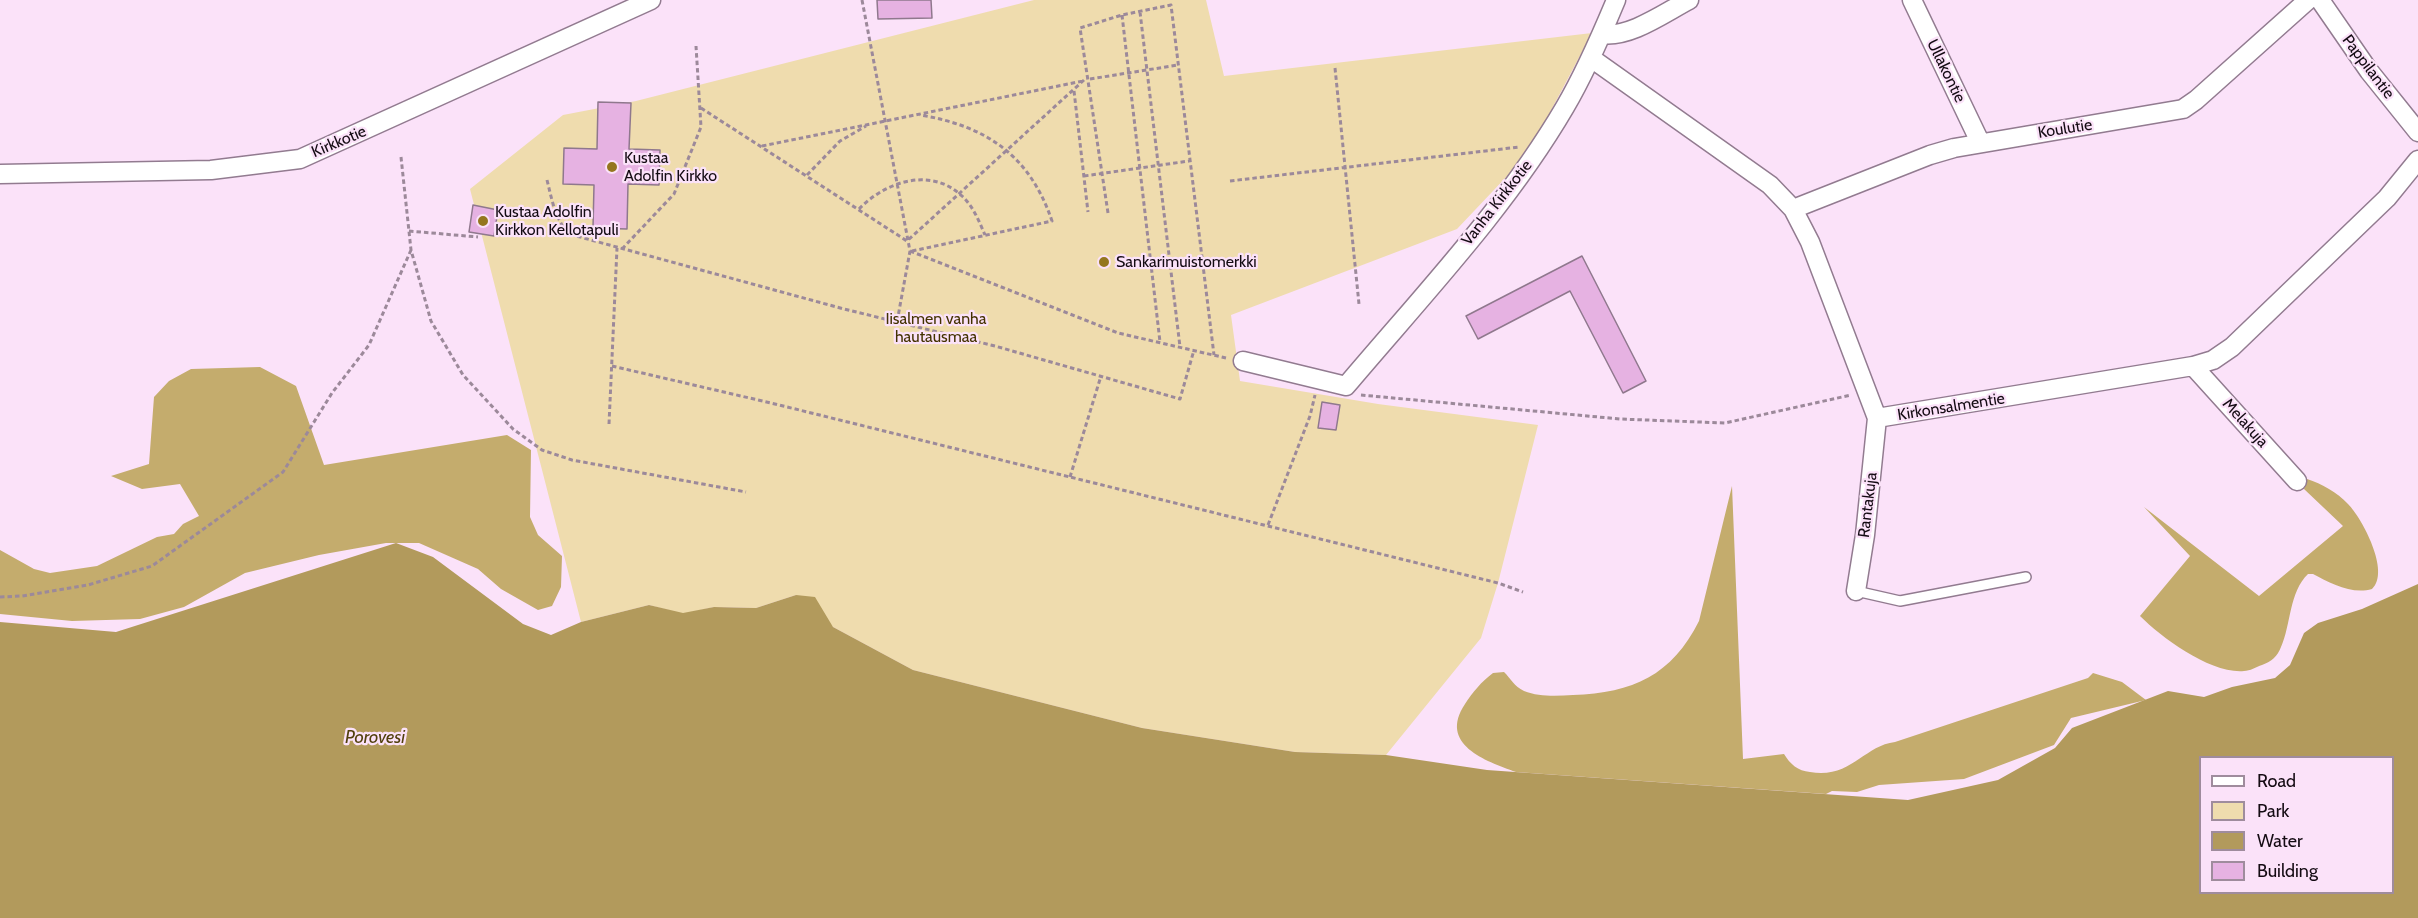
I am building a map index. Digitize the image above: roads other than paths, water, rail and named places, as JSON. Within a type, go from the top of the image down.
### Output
[{"type":"street","name":"Kirkkotie","points":[[0,174],[212,170],[300,159],[651,0]]},
{"type":"street","name":"Vanha Kirkkotie","points":[[1243,361],[1346,386],[1481,225],[1527,166],[1565,107],[1591,58],[1616,0]]},
{"type":"street","points":[[1602,34],[1612,35],[1624,32],[1689,0]]},
{"type":"street","name":"Ullakontie","points":[[1912,0],[1980,142]]},
{"type":"street","name":"Koulutie","points":[[1793,209],[1930,155],[1980,142],[2183,108],[2196,100],[2308,0]]},
{"type":"street","name":"Pappilantie","points":[[2320,0],[2368,70],[2418,132]]},
{"type":"street","name":"Kirkonsalmentie","points":[[1591,58],[1770,185],[1793,209],[1810,242],[1877,418],[2193,366],[2213,360],[2232,347],[2387,198],[2418,160]]},
{"type":"street","name":"Melakuja","points":[[2193,366],[2297,480]]},
{"type":"street","name":"Rantakuja","points":[[1856,591],[1865,535],[1877,418]]},
{"type":"lane","points":[[1856,591],[1900,601],[2026,578]]},
{"type":"water","name":"Porovesi","points":[[396,543],[433,557],[523,624],[551,635],[581,622],[649,605],[683,613],[714,607],[756,608],[796,595],[815,597],[833,627],[913,670],[1142,728],[1295,752],[1386,755],[1487,770],[1908,800],[1998,780],[2055,748],[2072,728],[2168,691],[2204,697],[2232,687],[2275,678],[2290,665],[2304,633],[2318,623],[2362,609],[2418,584],[2418,918],[0,918],[0,622],[116,632]]},
{"type":"place","name":"Kustaa Adolfin Kirkko","points":[[612,167]]},
{"type":"place","name":"Kustaa Adolfin Kirkkon Kellotapuli","points":[[483,221]]},
{"type":"place","name":"Sankarimuistomerkki","points":[[1104,262]]},
{"type":"park label","name":"Iisalmen vanha hautausmaa","points":[[936,328]]}]
